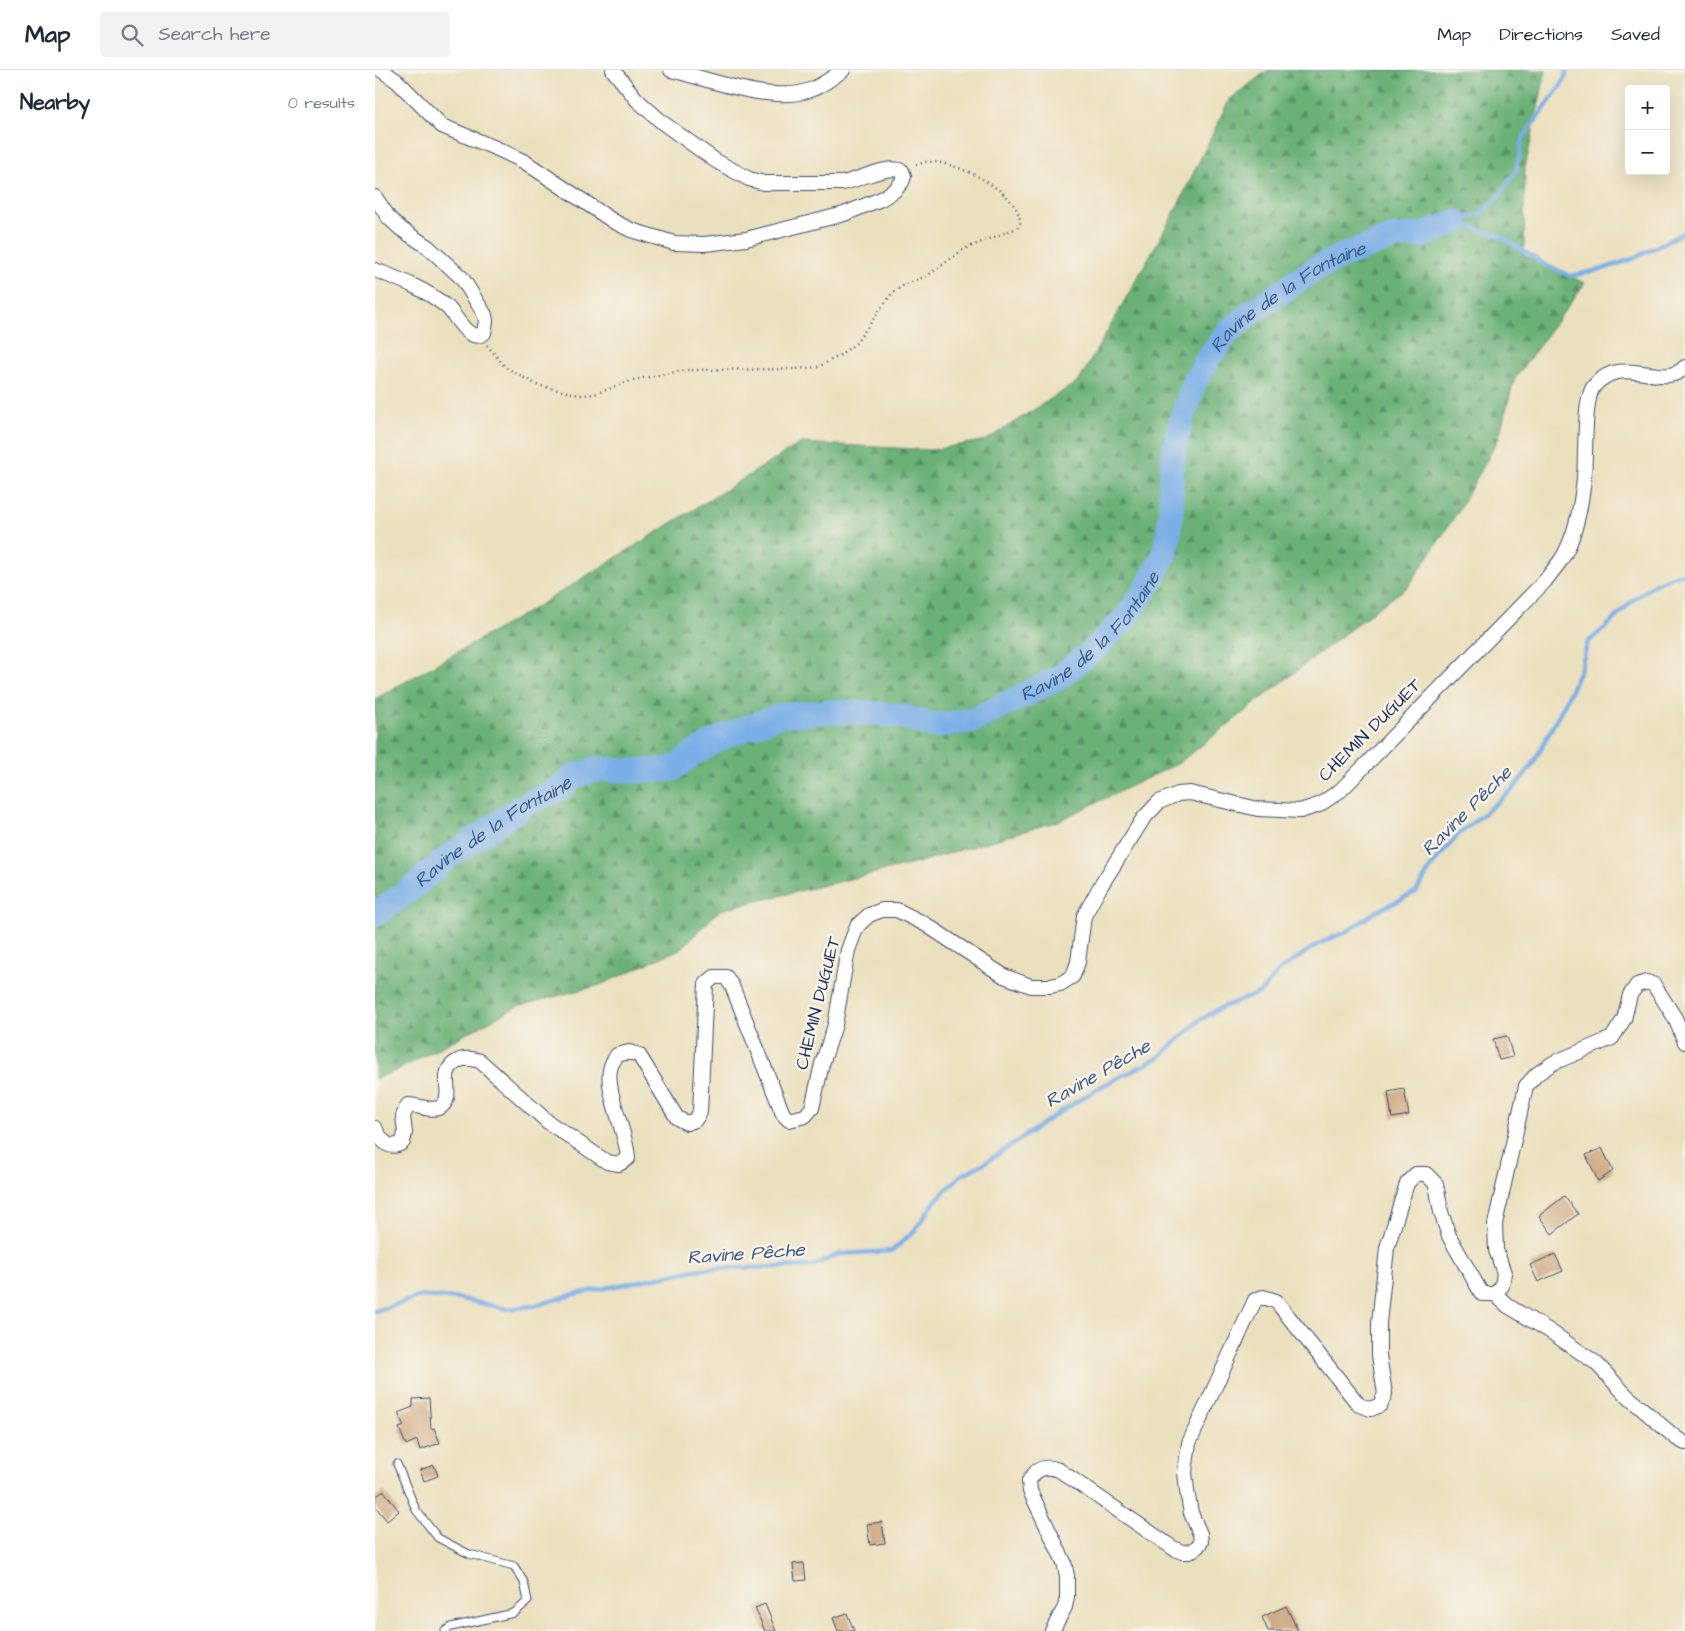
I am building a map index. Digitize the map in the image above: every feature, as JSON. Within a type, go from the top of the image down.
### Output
[{"type":"street","points":[[381,70],[397,81],[442,126],[525,162],[613,221],[631,230],[674,242],[705,244],[745,239],[845,214],[881,200],[895,190],[902,182],[904,176],[902,171],[891,168],[842,183],[764,183],[749,179],[716,161],[663,124],[637,100],[613,70]]},
{"type":"street","points":[[671,70],[753,91],[781,95],[808,91],[843,70]]},
{"type":"street","points":[[375,197],[389,218],[401,229],[429,247],[462,278],[485,315],[486,328],[484,333],[480,336],[468,333],[453,312],[432,295],[413,285],[375,270]]},
{"type":"street","name":"CHEMIN DUGUET","points":[[375,1128],[383,1142],[387,1145],[393,1146],[403,1142],[405,1133],[403,1116],[408,1105],[433,1110],[442,1106],[447,1099],[447,1072],[452,1064],[462,1059],[472,1058],[480,1061],[548,1122],[607,1162],[619,1164],[628,1158],[628,1147],[611,1088],[610,1068],[617,1056],[629,1052],[639,1055],[677,1118],[687,1123],[695,1120],[699,1112],[706,984],[714,977],[726,976],[732,986],[783,1114],[789,1120],[805,1116],[812,1108],[822,1064],[835,1025],[848,950],[857,926],[869,915],[883,910],[897,910],[925,924],[1004,976],[1031,986],[1060,984],[1073,976],[1078,962],[1084,916],[1143,819],[1159,802],[1178,794],[1190,794],[1258,809],[1300,811],[1319,805],[1341,790],[1545,581],[1562,558],[1574,530],[1584,486],[1587,410],[1592,388],[1604,376],[1623,370],[1662,376],[1675,374],[1685,367]]},
{"type":"street","points":[[1495,1294],[1502,1286],[1504,1273],[1496,1250],[1495,1224],[1527,1086],[1537,1074],[1553,1063],[1612,1038],[1624,1019],[1630,995],[1637,985],[1647,982],[1654,985],[1675,1018],[1685,1042]]},
{"type":"street","points":[[1052,1631],[1065,1607],[1067,1576],[1064,1562],[1030,1491],[1029,1481],[1032,1475],[1037,1470],[1047,1467],[1059,1470],[1173,1548],[1185,1552],[1196,1549],[1201,1542],[1201,1538],[1191,1513],[1185,1472],[1189,1443],[1255,1300],[1263,1298],[1276,1301],[1359,1405],[1371,1409],[1380,1405],[1385,1394],[1379,1354],[1379,1323],[1387,1248],[1407,1183],[1416,1174],[1426,1174],[1436,1184],[1441,1212],[1449,1236],[1482,1294],[1495,1294],[1508,1306],[1548,1330],[1596,1363],[1626,1395],[1676,1438],[1685,1442]]},
{"type":"lane","points":[[397,1464],[416,1510],[438,1538],[469,1554],[514,1566],[524,1582],[528,1601],[514,1613],[451,1627],[445,1631]]},
{"type":"path","points":[[480,336],[505,367],[537,385],[580,395],[595,394],[633,380],[686,370],[818,367],[837,357],[856,343],[893,292],[906,284],[927,276],[964,249],[1017,228],[1020,224],[1018,211],[1010,199],[987,182],[959,168],[925,162],[902,171]]},
{"type":"green space","points":[[1268,70],[1546,70],[1525,168],[1524,256],[1585,283],[1514,380],[1498,440],[1459,510],[1409,586],[1371,613],[1179,763],[1058,821],[917,863],[720,910],[682,948],[600,985],[518,1006],[398,1070],[375,1079],[375,699],[533,609],[801,443],[932,450],[986,440],[1079,381],[1174,213],[1229,100]]},
{"type":"building","points":[[1507,1036],[1513,1057],[1499,1060],[1493,1039]]},
{"type":"building","points":[[1404,1089],[1409,1115],[1392,1118],[1388,1092]]},
{"type":"building","points":[[1602,1148],[1613,1171],[1598,1181],[1586,1155]]},
{"type":"building","points":[[1564,1196],[1578,1214],[1552,1234],[1539,1216]]},
{"type":"building","points":[[1555,1254],[1563,1271],[1538,1282],[1530,1265]]},
{"type":"building","points":[[429,1398],[431,1429],[434,1428],[440,1443],[420,1450],[417,1440],[406,1445],[399,1428],[404,1426],[398,1413],[413,1407],[413,1399]]},
{"type":"building","points":[[434,1465],[438,1476],[424,1481],[420,1470]]},
{"type":"building","points":[[384,1491],[399,1511],[387,1521],[375,1506],[375,1497]]},
{"type":"building","points":[[882,1522],[885,1543],[870,1545],[867,1524]]},
{"type":"building","points":[[804,1563],[806,1580],[795,1581],[793,1564]]},
{"type":"building","points":[[765,1604],[776,1631],[765,1631],[755,1608]]},
{"type":"building","points":[[1286,1606],[1298,1631],[1268,1631],[1262,1617]]},
{"type":"building","points":[[847,1613],[854,1631],[838,1631],[833,1618]]},
{"type":"waterway","name":"Ravine de la Fontaine","points":[[1457,221],[1480,214],[1500,195],[1516,170],[1523,138],[1562,84],[1568,70]]},
{"type":"waterway","points":[[1456,222],[1500,236],[1545,265],[1571,276],[1603,269],[1635,258],[1685,232]]},
{"type":"waterway","name":"Ravine de la Fontaine","points":[[375,915],[416,885],[447,858],[524,805],[559,789],[574,776],[599,769],[636,771],[673,769],[691,755],[722,737],[782,715],[857,712],[901,716],[934,726],[974,720],[1058,678],[1092,651],[1125,619],[1148,586],[1166,551],[1171,514],[1171,481],[1174,449],[1182,418],[1195,381],[1209,357],[1229,331],[1253,311],[1317,268],[1344,255],[1394,237],[1423,235],[1456,222]]},
{"type":"waterway","name":"Ravine Pêche","points":[[375,1311],[422,1296],[462,1299],[508,1309],[533,1306],[575,1294],[700,1269],[813,1266],[839,1254],[892,1251],[915,1230],[936,1200],[960,1176],[988,1161],[1102,1086],[1158,1058],[1200,1020],[1222,1007],[1260,993],[1280,970],[1318,944],[1348,931],[1375,912],[1416,892],[1433,864],[1458,835],[1512,790],[1533,764],[1580,670],[1588,642],[1633,600],[1655,584],[1680,574],[1685,574]]}]
